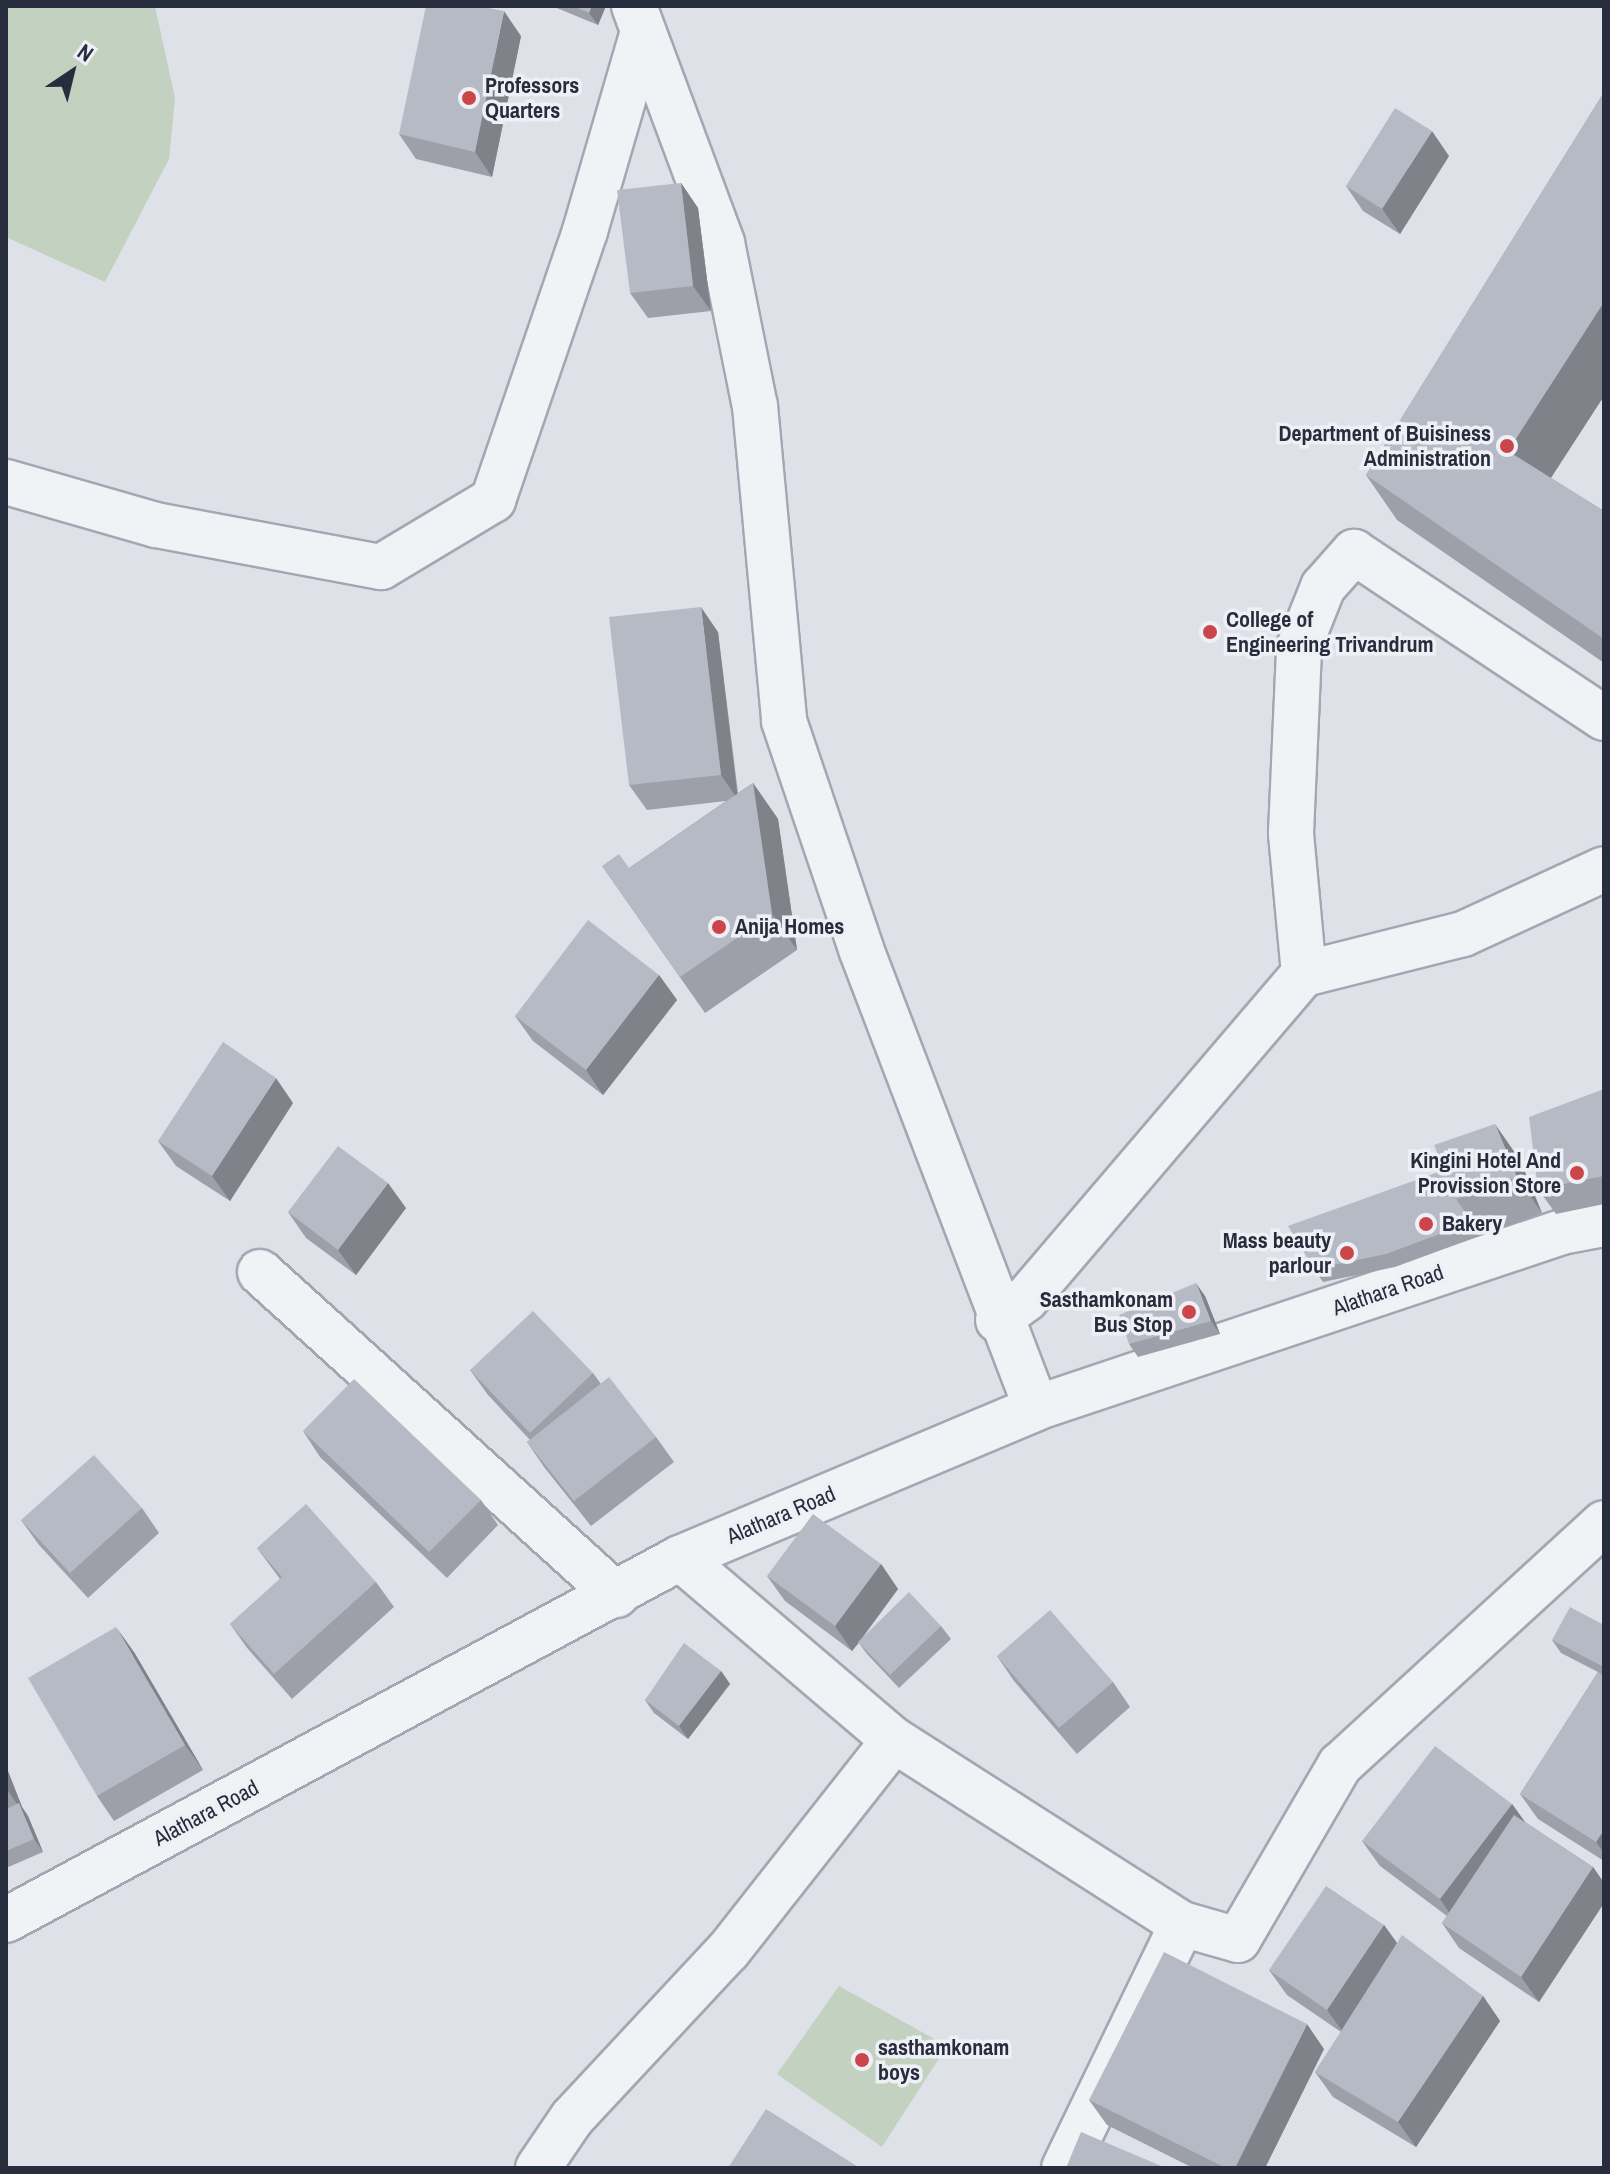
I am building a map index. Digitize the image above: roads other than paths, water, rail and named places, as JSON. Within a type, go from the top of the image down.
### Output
[{"type":"street","points":[[6,482],[156,525],[381,567],[493,500],[585,231],[637,22]]},
{"type":"street","points":[[637,22],[722,243],[755,406],[784,721],[861,949],[998,1320],[1036,1408]]},
{"type":"street","points":[[1304,974],[1291,833],[1299,647],[1323,587],[1354,552],[1604,718]]},
{"type":"street","points":[[998,1320],[1026,1299],[1304,974],[1463,934],[1604,869]]},
{"type":"street","name":"Alathara Road","points":[[6,1920],[680,1558],[1036,1408],[1562,1232],[1604,1224]]},
{"type":"street","points":[[260,1272],[616,1595]]},
{"type":"street","points":[[680,1558],[894,1740],[1182,1924],[1238,1940],[1340,1765],[1604,1523]]},
{"type":"street","points":[[538,2168],[572,2118],[728,1951],[894,1740]]},
{"type":"street","points":[[1064,2168],[1182,1924]]},
{"type":"place","name":"Professors Quarters","points":[[469,98]]},
{"type":"place","name":"Department of Buisiness Administration","points":[[1507,446]]},
{"type":"place","name":"College of Engineering Trivandrum","points":[[1210,632]]},
{"type":"place","name":"Anija Homes","points":[[719,927]]},
{"type":"place","name":"Kingini Hotel And Provission Store","points":[[1577,1173]]},
{"type":"place","name":"Bakery","points":[[1426,1224]]},
{"type":"place","name":"Mass beauty parlour","points":[[1347,1253]]},
{"type":"place","name":"Sasthamkonam Bus Stop","points":[[1189,1312]]},
{"type":"place","name":"sasthamkonam boys","points":[[862,2060]]}]
